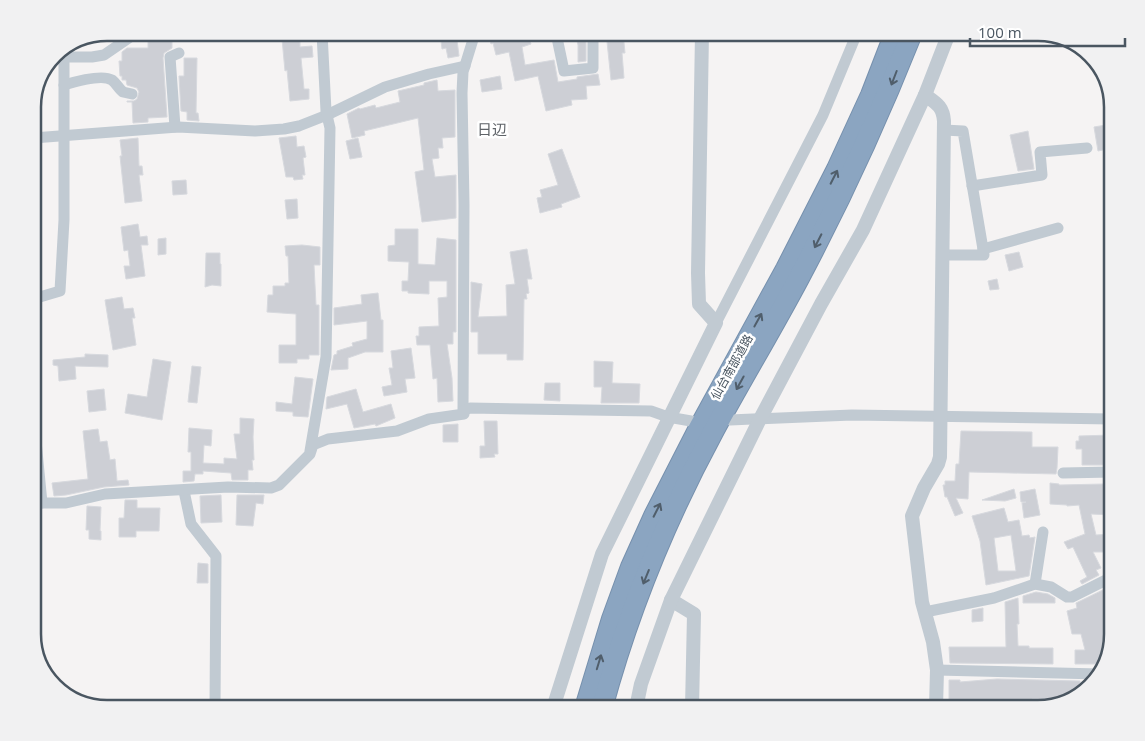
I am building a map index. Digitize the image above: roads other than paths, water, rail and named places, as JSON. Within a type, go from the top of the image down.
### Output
[{"type":"highway","name":"仙台南部道路","points":[[587,700],[612,619],[631,567],[654,516],[837,170],[871,95],[892,41]]},
{"type":"highway","name":"仙台南部道路","points":[[604,700],[629,620],[668,523],[712,433],[800,277],[852,176],[885,102],[909,41]]},
{"type":"street","points":[[69,54],[92,57],[104,56],[124,41]]},
{"type":"street","points":[[310,454],[311,438],[326,357],[330,128],[327,115],[323,41]]},
{"type":"street","points":[[41,502],[66,503],[105,494],[228,487],[271,488],[279,485],[310,454],[313,445],[328,439],[397,431],[429,419],[464,414],[462,93],[463,72],[472,41]]},
{"type":"street","points":[[558,41],[564,72],[593,68],[593,41]]},
{"type":"street","points":[[702,41],[698,281],[700,304],[716,323]]},
{"type":"street","points":[[556,700],[602,554],[668,417],[823,115],[853,41]]},
{"type":"street","points":[[638,700],[641,684],[671,600],[760,419],[863,230],[925,95],[946,41]]},
{"type":"street","points":[[174,127],[170,57],[179,53]]},
{"type":"street","points":[[104,56],[106,78]]},
{"type":"street","points":[[41,297],[60,291],[64,220],[64,58]]},
{"type":"street","points":[[41,137],[174,127],[255,131],[284,129],[299,126],[327,115],[385,87],[465,66]]},
{"type":"street","points":[[64,85],[84,80],[106,78],[113,81],[122,92],[132,94]]},
{"type":"street","points":[[925,95],[938,104],[943,112],[944,130],[940,457],[912,516],[925,612],[933,642],[936,670],[936,700]]},
{"type":"street","points":[[942,255],[984,255],[963,131],[944,130]]},
{"type":"street","points":[[972,186],[1042,175],[1040,152],[1087,148]]},
{"type":"street","points":[[983,249],[1058,228]]},
{"type":"street","points":[[463,411],[470,408],[651,411],[668,417],[691,421]]},
{"type":"street","points":[[730,420],[852,415],[1104,419]]},
{"type":"street","points":[[1063,473],[1104,472]]},
{"type":"street","points":[[184,491],[191,524],[216,556],[215,700]]},
{"type":"street","points":[[1035,584],[1043,532]]},
{"type":"street","points":[[925,612],[994,598],[1035,584],[1051,587],[1067,597],[1072,597],[1104,581]]},
{"type":"street","points":[[671,600],[694,614],[692,700]]},
{"type":"street","points":[[936,670],[1090,674]]},
{"type":"district","name":"日辺","points":[[492,130]]}]
